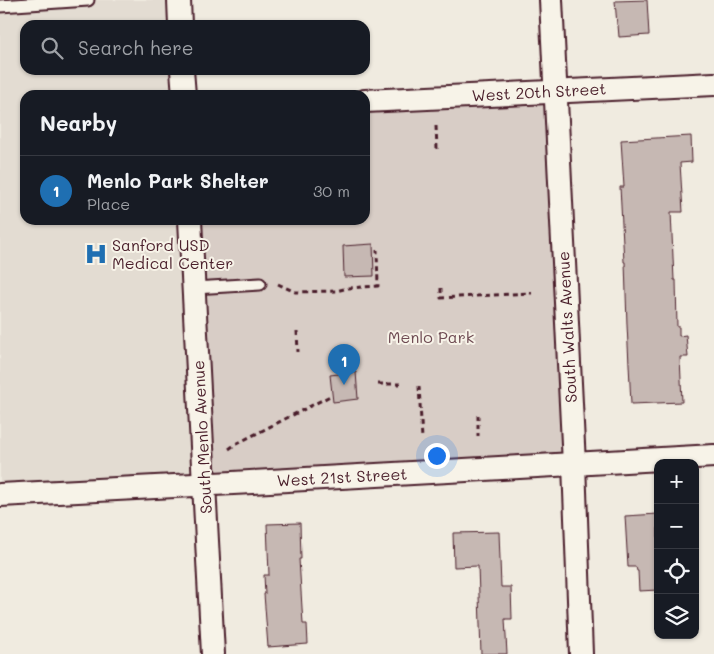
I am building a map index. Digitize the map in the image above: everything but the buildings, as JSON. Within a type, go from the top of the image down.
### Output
[{"type":"street","points":[[179,0],[180,20]]},
{"type":"street","name":"South Walts Avenue","points":[[551,0],[574,464],[581,654]]},
{"type":"street","points":[[182,75],[184,90]]},
{"type":"street","name":"West 20th Street","points":[[370,100],[714,84]]},
{"type":"street","name":"South Menlo Avenue","points":[[190,225],[213,654]]},
{"type":"street","name":"West 21st Street","points":[[0,495],[714,456]]},
{"type":"lane","points":[[0,6],[88,0]]},
{"type":"lane","points":[[194,288],[260,284]]},
{"type":"path","points":[[436,126],[436,149]]},
{"type":"path","points":[[260,284],[278,284],[295,292],[336,291],[348,288],[378,286],[377,250]]},
{"type":"path","points":[[441,288],[441,298],[532,293]]},
{"type":"path","points":[[297,332],[298,352]]},
{"type":"path","points":[[378,384],[400,384]]},
{"type":"path","points":[[419,386],[422,439]]},
{"type":"path","points":[[229,449],[332,395]]},
{"type":"path","points":[[478,415],[478,436]]},
{"type":"shaded area","name":"Sanford USD Medical Center","points":[[0,0],[179,0],[180,20],[20,20],[20,75],[182,75],[184,90],[20,90],[20,225],[190,225],[204,485],[0,495]]},
{"type":"green space","name":"Menlo Park","points":[[555,91],[574,464],[204,485],[190,225],[370,225],[370,101]]},
{"type":"place","name":"Sanford USD Medical Center","points":[[96,254]]},
{"type":"place","name":"Menlo Park Shelter","points":[[344,385]]}]
